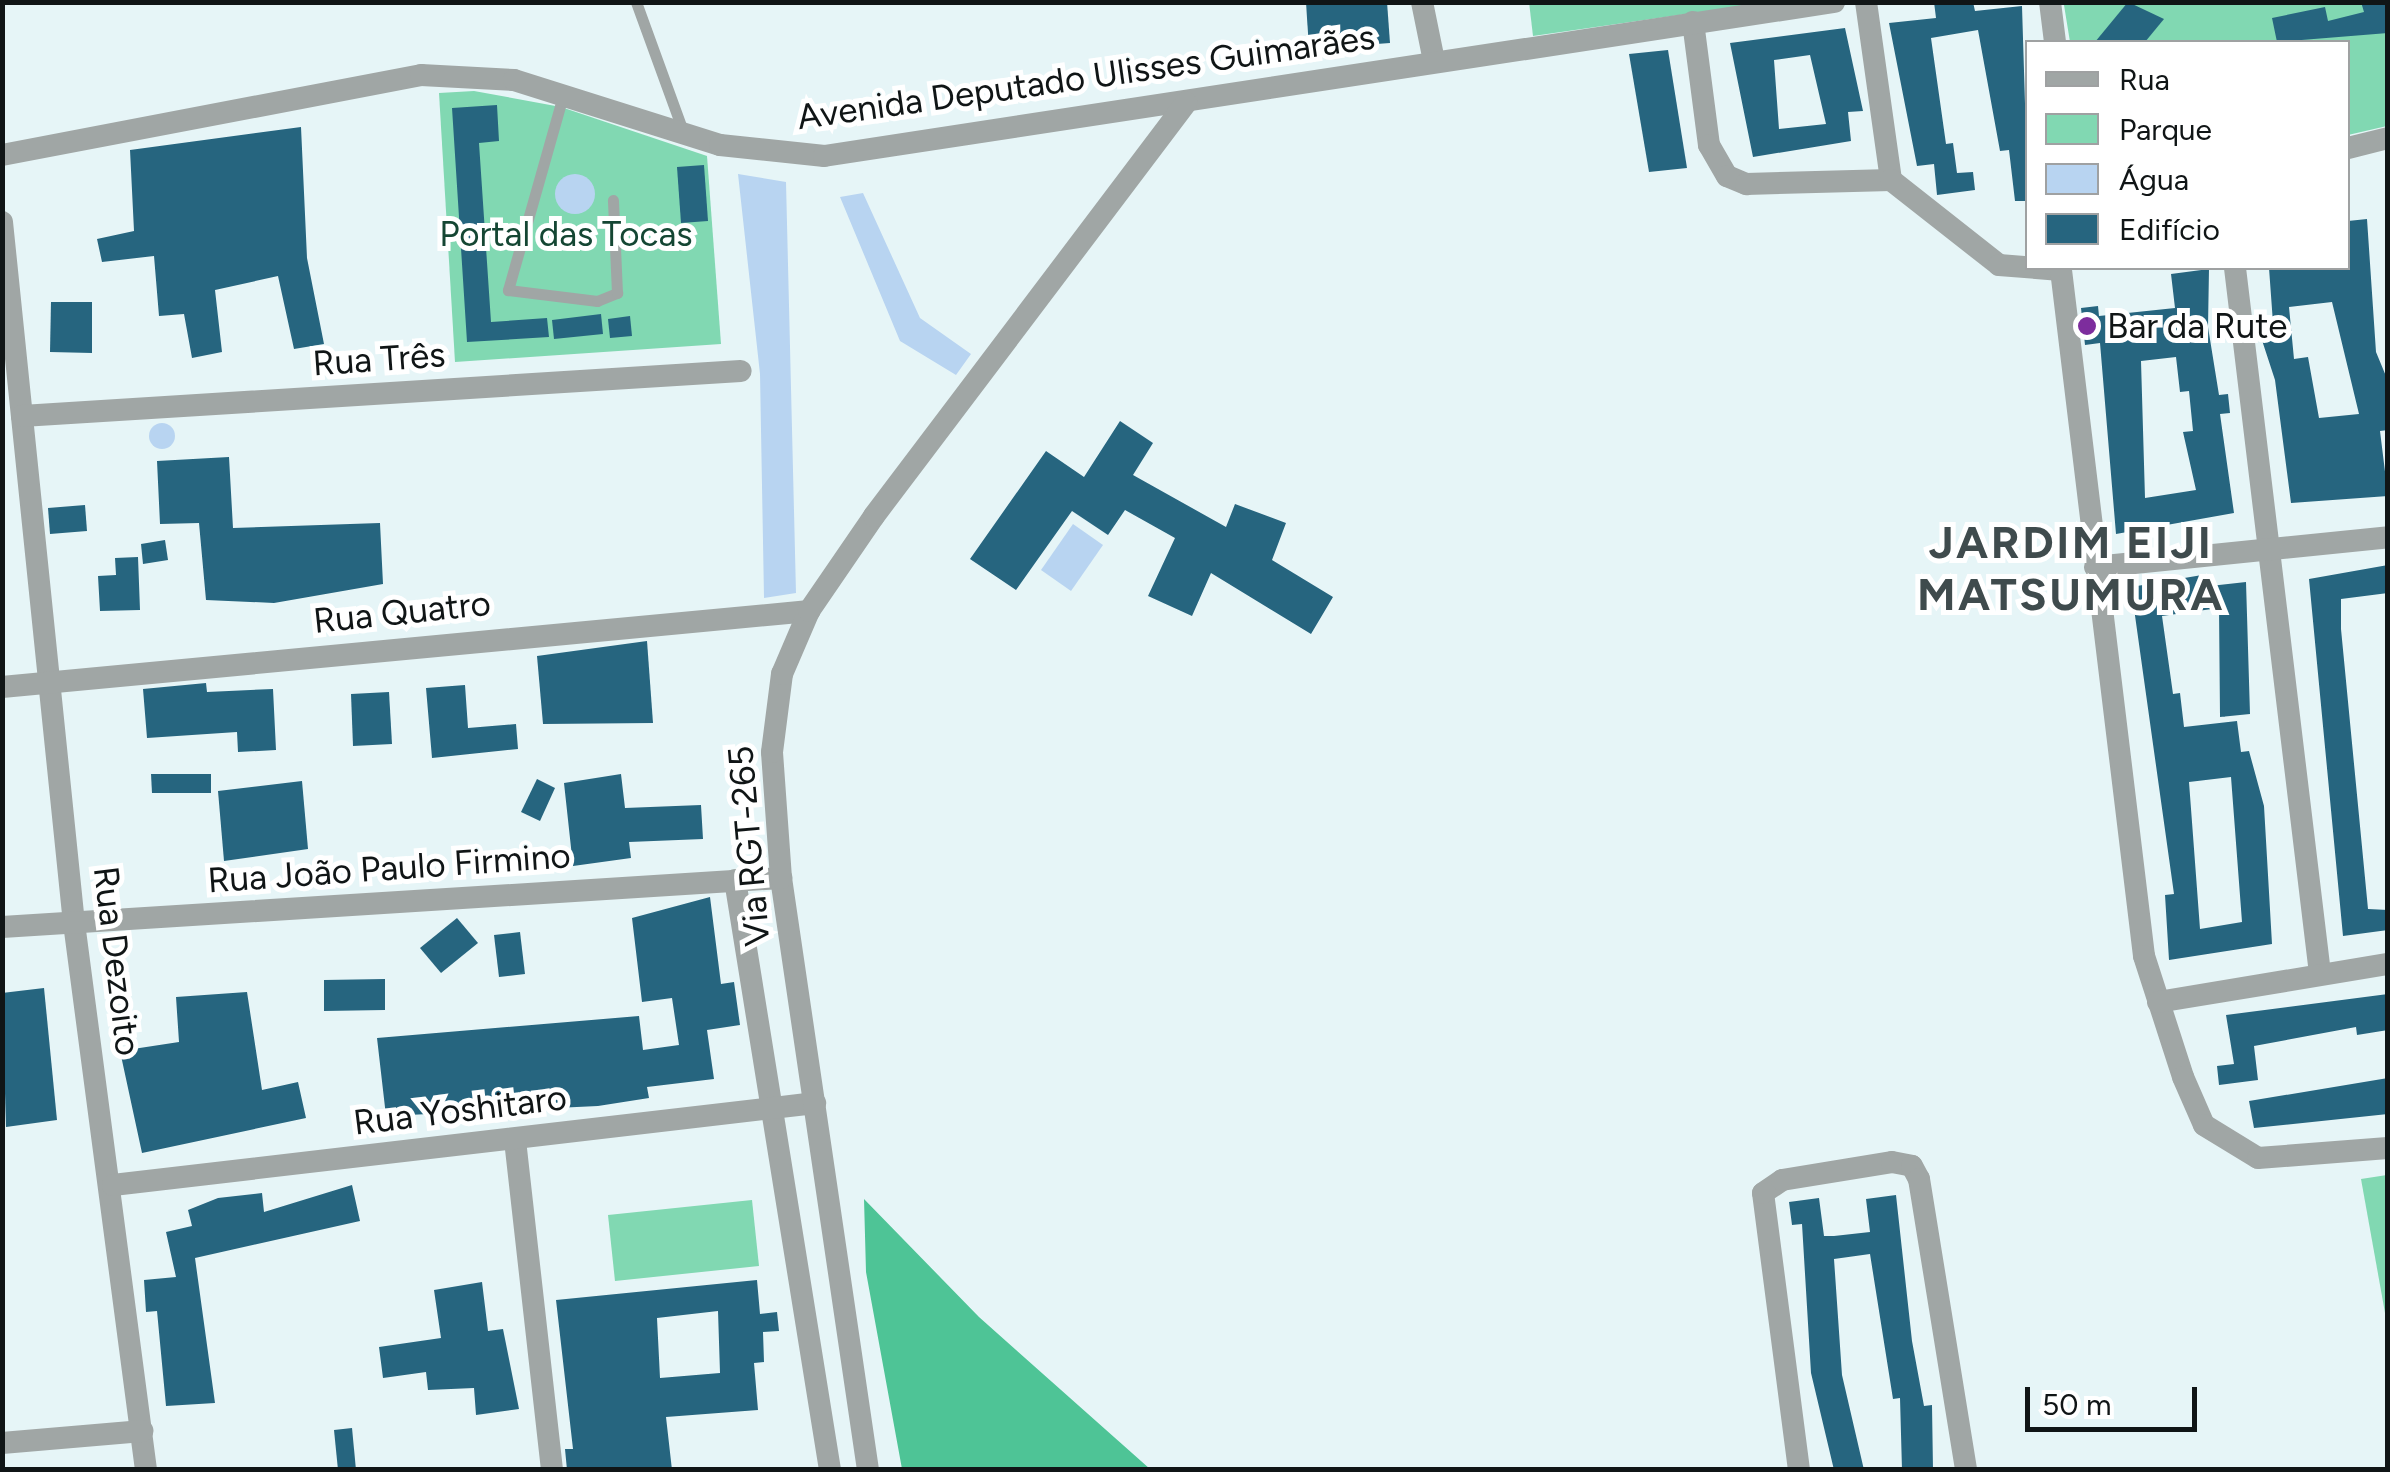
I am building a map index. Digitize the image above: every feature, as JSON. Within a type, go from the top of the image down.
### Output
[{"type":"street","points":[[1422,2],[1434,61]]},
{"type":"street","name":"Avenida Deputado Ulisses Guimarães","points":[[2,155],[421,76],[564,92],[684,134],[759,154],[812,156],[1692,22],[1742,8],[1834,2]]},
{"type":"street","points":[[1866,2],[1891,180]]},
{"type":"street","points":[[2050,2],[2055,40]]},
{"type":"street","points":[[1692,22],[1714,164],[1727,176],[1746,184],[1891,180],[1999,265],[2025,267]]},
{"type":"street","name":"Via RGT-265","points":[[868,1470],[781,878],[776,706],[810,611],[1186,102]]},
{"type":"street","points":[[2350,148],[2388,138]]},
{"type":"street","name":"Rua Dezoito","points":[[2,222],[53,682],[74,924],[113,1185],[146,1470]]},
{"type":"street","points":[[2062,270],[2095,567],[2158,1002],[2204,1124],[2228,1147],[2301,1161],[2388,1148]]},
{"type":"street","points":[[2236,270],[2320,973]]},
{"type":"street","name":"Rua Três","points":[[22,416],[741,371]]},
{"type":"street","points":[[2095,567],[2388,538]]},
{"type":"street","name":"Rua Quatro","points":[[2,687],[810,611]]},
{"type":"street","name":"Rua João Paulo Firmino","points":[[2,927],[781,878]]},
{"type":"street","points":[[735,880],[830,1470]]},
{"type":"street","points":[[2158,1002],[2388,964]]},
{"type":"street","name":"Rua Yoshitaro","points":[[113,1185],[815,1104]]},
{"type":"street","points":[[515,1140],[552,1470]]},
{"type":"street","points":[[1799,1470],[1763,1193],[1782,1180],[1885,1163],[1912,1166],[1919,1179],[1966,1470]]},
{"type":"street","points":[[2,1443],[142,1431]]},
{"type":"lane","points":[[636,2],[684,134]]},
{"type":"lane","points":[[564,92],[508,290],[597,301],[617,293],[613,200]]},
{"type":"green space","points":[[1529,2],[1763,3],[1533,36]]},
{"type":"green space","points":[[2387,3],[2387,126],[2350,135],[2350,40],[2070,40],[2064,5]]},
{"type":"green space","name":"Portal das Tocas","points":[[474,91],[561,107],[707,156],[721,344],[455,362],[439,93]]},
{"type":"green space","points":[[2388,1175],[2387,1324],[2361,1179]]},
{"type":"green space","points":[[864,1199],[979,1317],[1150,1469],[902,1469],[866,1272]]},
{"type":"green space","points":[[752,1200],[759,1266],[615,1281],[608,1215]]},
{"type":"water","points":[[575,174],[589,180],[595,194],[589,208],[575,214],[561,208],[555,194],[561,180]]},
{"type":"water","points":[[738,174],[786,182],[796,593],[764,598],[760,374]]},
{"type":"water","points":[[863,193],[920,318],[971,354],[956,375],[900,341],[840,197]]},
{"type":"water","points":[[162,423],[171,427],[175,436],[171,445],[162,449],[153,445],[149,436],[153,427]]},
{"type":"water","points":[[1073,524],[1103,545],[1071,591],[1041,570]]},
{"type":"building","points":[[1306,2],[1387,2],[1390,43],[1309,49]]},
{"type":"building","points":[[1934,2],[1973,2],[1975,11],[2022,6],[2025,201],[2015,201],[2009,150],[2000,151],[1978,30],[1931,38],[1946,144],[1953,143],[1957,173],[1973,172],[1975,190],[1937,195],[1934,164],[1917,166],[1889,23],[1936,18]]},
{"type":"building","points":[[2128,2],[2164,19],[2147,40],[2097,40]]},
{"type":"building","points":[[2361,2],[2388,2],[2388,33],[2277,40],[2272,18],[2325,7],[2328,21],[2364,12]]},
{"type":"building","points":[[1845,28],[1863,111],[1848,112],[1851,141],[1753,157],[1730,43]],"holes":[[[1810,55],[1826,124],[1779,129],[1774,60]]]},
{"type":"building","points":[[1668,50],[1687,168],[1649,172],[1629,54]]},
{"type":"building","points":[[497,105],[499,141],[479,143],[491,322],[547,318],[549,337],[467,342],[452,108]]},
{"type":"building","points":[[301,127],[307,258],[324,344],[294,349],[278,276],[215,290],[222,352],[192,358],[184,314],[159,316],[154,256],[102,262],[97,239],[134,231],[130,150]]},
{"type":"building","points":[[704,165],[708,221],[681,223],[677,167]]},
{"type":"building","points":[[2367,219],[2376,352],[2388,381],[2388,430],[2380,431],[2388,496],[2291,503],[2275,380],[2257,325],[2273,323],[2269,270],[2350,270],[2350,221]],"holes":[[[2332,302],[2359,414],[2319,418],[2308,357],[2294,359],[2289,307]]]},
{"type":"building","points":[[2209,270],[2208,327],[2219,395],[2228,394],[2230,413],[2220,414],[2234,513],[2116,534],[2100,343],[2085,345],[2081,308],[2098,306],[2099,316],[2175,308],[2171,274]],"holes":[[[2176,357],[2180,392],[2189,391],[2193,431],[2183,432],[2196,490],[2145,498],[2141,361]]]},
{"type":"building","points":[[51,302],[92,302],[92,353],[50,352]]},
{"type":"building","points":[[601,314],[603,334],[554,339],[552,320]]},
{"type":"building","points":[[630,316],[632,336],[610,338],[608,319]]},
{"type":"building","points":[[1120,421],[1153,443],[1133,475],[1226,527],[1235,504],[1286,523],[1272,560],[1333,597],[1311,634],[1211,573],[1192,616],[1148,596],[1175,538],[1125,510],[1108,535],[1072,511],[1016,590],[970,559],[1046,451],[1084,477]]},
{"type":"building","points":[[229,457],[233,528],[380,523],[383,584],[274,603],[206,600],[199,523],[160,524],[157,461]]},
{"type":"building","points":[[85,505],[87,531],[50,534],[48,508]]},
{"type":"building","points":[[165,540],[168,560],[143,564],[141,544]]},
{"type":"building","points":[[138,557],[140,610],[100,611],[98,576],[116,575],[115,558]]},
{"type":"building","points":[[2388,565],[2388,593],[2341,599],[2341,629],[2368,909],[2388,910],[2388,930],[2343,936],[2309,579]]},
{"type":"building","points":[[2208,574],[2210,586],[2246,582],[2250,714],[2220,717],[2219,608],[2162,616],[2173,694],[2180,693],[2184,727],[2237,721],[2241,752],[2249,751],[2264,806],[2272,944],[2169,960],[2165,895],[2174,894],[2131,587]],"holes":[[[2231,777],[2242,922],[2200,929],[2189,782]]]},
{"type":"building","points":[[647,641],[653,723],[543,724],[537,656]]},
{"type":"building","points":[[206,683],[207,692],[273,689],[276,750],[238,752],[237,732],[147,738],[143,689]]},
{"type":"building","points":[[465,685],[468,728],[516,724],[518,749],[432,758],[426,688]]},
{"type":"building","points":[[389,692],[392,744],[353,746],[351,694]]},
{"type":"building","points":[[151,774],[211,774],[211,793],[152,793]]},
{"type":"building","points":[[621,774],[625,808],[701,805],[703,839],[629,842],[631,858],[573,866],[564,783]]},
{"type":"building","points":[[537,779],[555,788],[540,821],[521,812]]},
{"type":"building","points":[[302,781],[308,849],[224,861],[218,791]]},
{"type":"building","points":[[710,897],[721,984],[734,982],[740,1025],[707,1030],[714,1079],[647,1087],[649,1098],[598,1106],[386,1116],[377,1038],[639,1016],[643,1050],[679,1045],[672,998],[642,1002],[632,918]]},
{"type":"building","points":[[457,918],[478,943],[441,973],[420,948]]},
{"type":"building","points":[[520,932],[525,974],[499,977],[494,935]]},
{"type":"building","points":[[385,979],[385,1010],[324,1011],[324,980]]},
{"type":"building","points":[[44,988],[57,1120],[6,1127],[2,993]]},
{"type":"building","points":[[247,992],[262,1090],[298,1082],[306,1118],[142,1153],[120,1051],[179,1042],[176,997]]},
{"type":"building","points":[[2388,994],[2388,1030],[2357,1035],[2356,1027],[2254,1046],[2258,1080],[2219,1085],[2217,1066],[2234,1064],[2226,1015]]},
{"type":"building","points":[[2388,1078],[2388,1114],[2254,1128],[2249,1101]]},
{"type":"building","points":[[352,1185],[360,1221],[195,1258],[215,1403],[166,1406],[157,1311],[146,1312],[144,1280],[176,1277],[166,1232],[192,1226],[188,1210],[218,1198],[262,1193],[264,1212]]},
{"type":"building","points":[[1896,1195],[1912,1341],[1924,1406],[1932,1405],[1933,1470],[1902,1470],[1900,1398],[1893,1399],[1870,1254],[1834,1259],[1842,1375],[1864,1470],[1834,1470],[1811,1373],[1802,1224],[1792,1225],[1789,1202],[1819,1198],[1824,1236],[1834,1236],[1870,1232],[1866,1199]]},
{"type":"building","points":[[757,1280],[760,1314],[777,1312],[779,1331],[763,1332],[764,1362],[754,1363],[758,1410],[666,1417],[672,1470],[567,1470],[565,1449],[573,1449],[556,1300]],"holes":[[[718,1311],[720,1373],[660,1378],[657,1318]]]},
{"type":"building","points":[[482,1282],[488,1331],[503,1329],[519,1409],[476,1415],[474,1388],[428,1390],[426,1372],[383,1378],[379,1347],[441,1338],[434,1290]]},
{"type":"building","points":[[352,1428],[356,1470],[338,1470],[334,1430]]},
{"type":"place","name":"Bar da Rute","points":[[2087,326]]},
{"type":"district","name":"JARDIM EIJI MATSUMURA","points":[[2071,569]]}]
